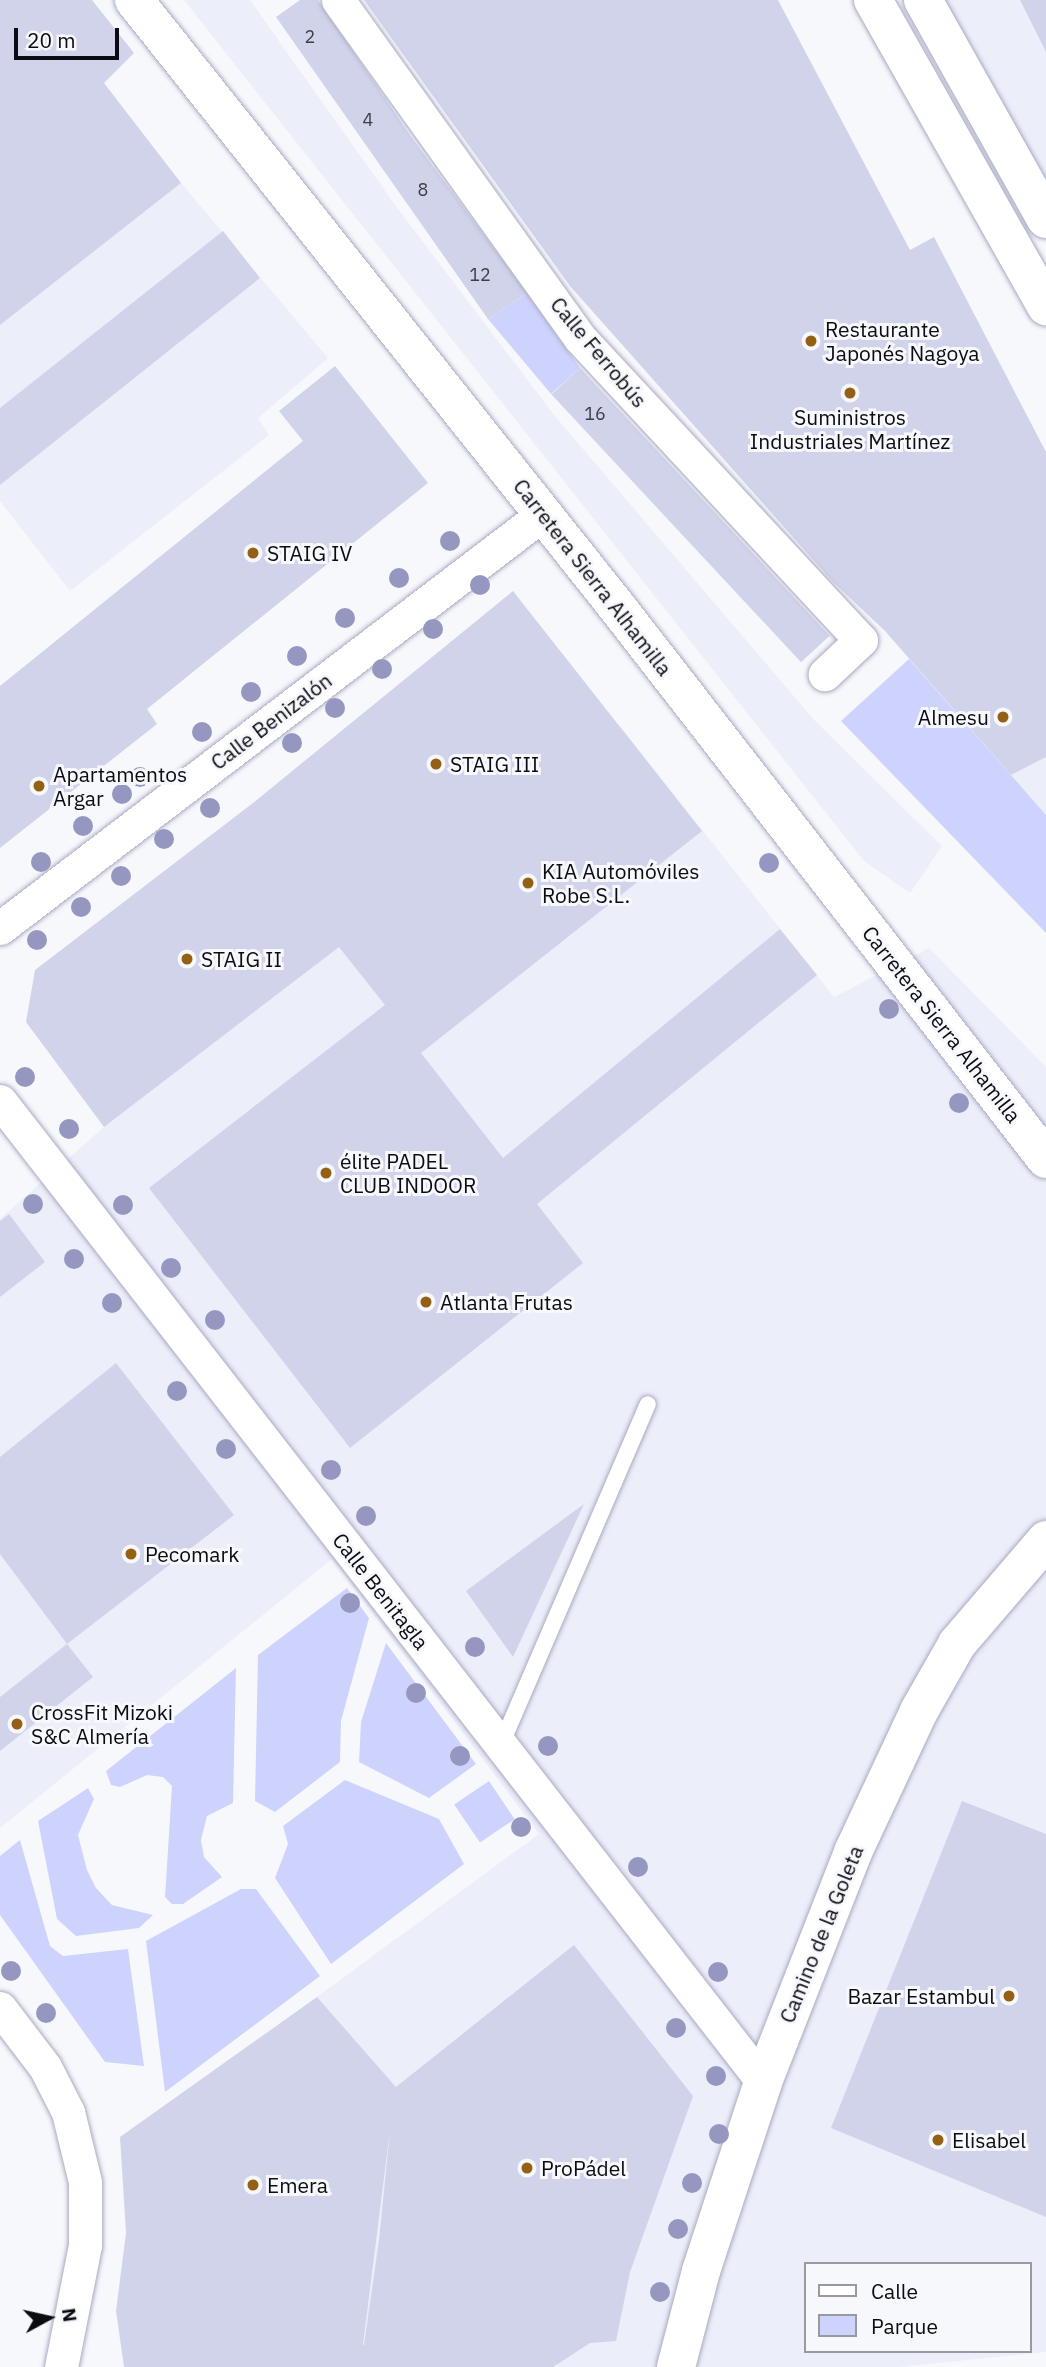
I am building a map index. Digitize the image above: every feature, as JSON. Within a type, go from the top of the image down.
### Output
[{"type":"main road","name":"Carretera Sierra Alhamilla","points":[[134,0],[543,514],[1046,1159]]},
{"type":"main road","points":[[873,0],[1046,306]]},
{"type":"main road","points":[[923,0],[1046,219]]},
{"type":"main road","name":"Camino de la Goleta","points":[[676,2367],[701,2271],[763,2082],[848,1865],[919,1711],[957,1644],[1046,1540]]},
{"type":"street","name":"Calle Ferrobús","points":[[338,0],[579,337],[860,639],[825,674]]},
{"type":"street","name":"Calle Benizalón","points":[[0,928],[543,514]]},
{"type":"street","name":"Calle Benitagla","points":[[0,1101],[763,2082]]},
{"type":"street","points":[[0,2008],[45,2067],[68,2112],[85,2182],[85,2245],[61,2367]]},
{"type":"lane","points":[[501,1745],[648,1404]]},
{"type":"shaded area","points":[[0,0],[39,0],[181,183],[328,358],[258,418],[269,435],[70,591],[0,501]]},
{"type":"shaded area","points":[[184,0],[250,0],[395,205],[554,415],[815,721],[942,846],[910,893],[864,861]]},
{"type":"shaded area","points":[[945,0],[1046,0],[1046,183]]},
{"type":"shaded area","points":[[620,726],[834,997],[929,948],[1046,1067],[1046,2352],[899,2367],[360,2367],[396,2087],[317,1997],[539,1834],[332,1559],[0,1828],[0,1219],[104,1127]]},
{"type":"shaded area","points":[[1046,757],[1046,815],[1011,775]]},
{"type":"green space","points":[[527,293],[580,368],[551,394],[488,319]]},
{"type":"green space","points":[[909,659],[1046,815],[1046,933],[841,721]]},
{"type":"green space","points":[[347,1588],[369,1618],[341,1721],[340,1762],[275,1812],[255,1801],[258,1655]]},
{"type":"green space","points":[[386,1643],[476,1764],[429,1798],[359,1762],[361,1722]]},
{"type":"green space","points":[[236,1668],[233,1803],[207,1816],[201,1840],[204,1857],[222,1877],[183,1904],[172,1904],[165,1897],[172,1786],[163,1777],[147,1775],[120,1787],[111,1785],[106,1771]]},
{"type":"green space","points":[[345,1780],[439,1819],[464,1864],[331,1964],[275,1878],[288,1844],[283,1826]]},
{"type":"green space","points":[[489,1781],[515,1819],[480,1843],[454,1804]]},
{"type":"green space","points":[[88,1788],[94,1799],[78,1835],[87,1870],[96,1888],[112,1905],[153,1915],[139,1928],[76,1936],[57,1919],[38,1821]]},
{"type":"green space","points":[[20,1840],[50,1946],[63,1956],[128,1949],[144,2066],[105,2062],[0,1915],[0,1856]]},
{"type":"green space","points":[[241,1889],[256,1889],[320,1976],[165,2092],[146,1941]]},
{"type":"building","points":[[0,0],[92,0],[134,53],[104,83],[181,183],[0,325]]},
{"type":"building","points":[[300,0],[318,0],[412,138],[527,293],[488,319],[276,17]]},
{"type":"building","points":[[364,0],[778,0],[910,250],[934,237],[1046,452],[1046,757],[1011,775],[885,631],[832,581],[570,286]]},
{"type":"building","points":[[1020,0],[1046,0],[1046,52]]},
{"type":"building","points":[[223,231],[260,278],[0,485],[0,408]]},
{"type":"building","name":"STAIG IV","points":[[335,366],[428,483],[147,709],[157,724],[0,848],[0,686],[303,441],[279,411]]},
{"type":"building","points":[[580,368],[830,636],[801,662],[551,395]]},
{"type":"building","points":[[513,591],[702,831],[421,1053],[503,1158],[780,929],[817,975],[537,1204],[583,1263],[350,1448],[149,1188],[385,1005],[339,947],[104,1127],[26,1022],[35,970],[253,803]]},
{"type":"building","points":[[9,1214],[45,1262],[0,1297],[0,1221]]},
{"type":"building","points":[[116,1363],[234,1515],[67,1644],[0,1554],[0,1457]]},
{"type":"building","points":[[584,1504],[513,1657],[466,1591]]},
{"type":"building","name":"CrossFit Mizoki S&C Almería","points":[[67,1644],[93,1677],[0,1751],[0,1697]]},
{"type":"building","points":[[962,1801],[1046,1834],[1046,2217],[831,2128]]},
{"type":"building","points":[[574,1945],[693,2096],[630,2272],[616,2341],[590,2343],[553,2367],[124,2367],[116,2311],[126,2233],[120,2137],[317,1997],[396,2087]],"holes":[[[390,2131],[379,2240],[363,2345]]]},
{"type":"place","name":"Restaurante Japonés Nagoya","points":[[811,341]]},
{"type":"place","name":"Suministros Industriales Martínez","points":[[850,393]]},
{"type":"place","name":"STAIG IV","points":[[253,553]]},
{"type":"place","name":"Almesu","points":[[1003,717]]},
{"type":"place","name":"STAIG III","points":[[436,764]]},
{"type":"place","name":"Apartamentos Argar","points":[[39,786]]},
{"type":"place","name":"KIA Automóviles Robe S.L.","points":[[528,883]]},
{"type":"place","name":"STAIG II","points":[[187,959]]},
{"type":"place","name":"élite PADEL CLUB INDOOR","points":[[326,1173]]},
{"type":"place","name":"Atlanta Frutas","points":[[426,1302]]},
{"type":"place","name":"Pecomark","points":[[131,1554]]},
{"type":"place","name":"CrossFit Mizoki S&C Almería","points":[[17,1724]]},
{"type":"place","name":"Bazar Estambul","points":[[1009,1996]]},
{"type":"place","name":"Elisabel","points":[[938,2140]]},
{"type":"place","name":"ProPádel","points":[[527,2168]]},
{"type":"place","name":"Emera","points":[[253,2185]]}]
